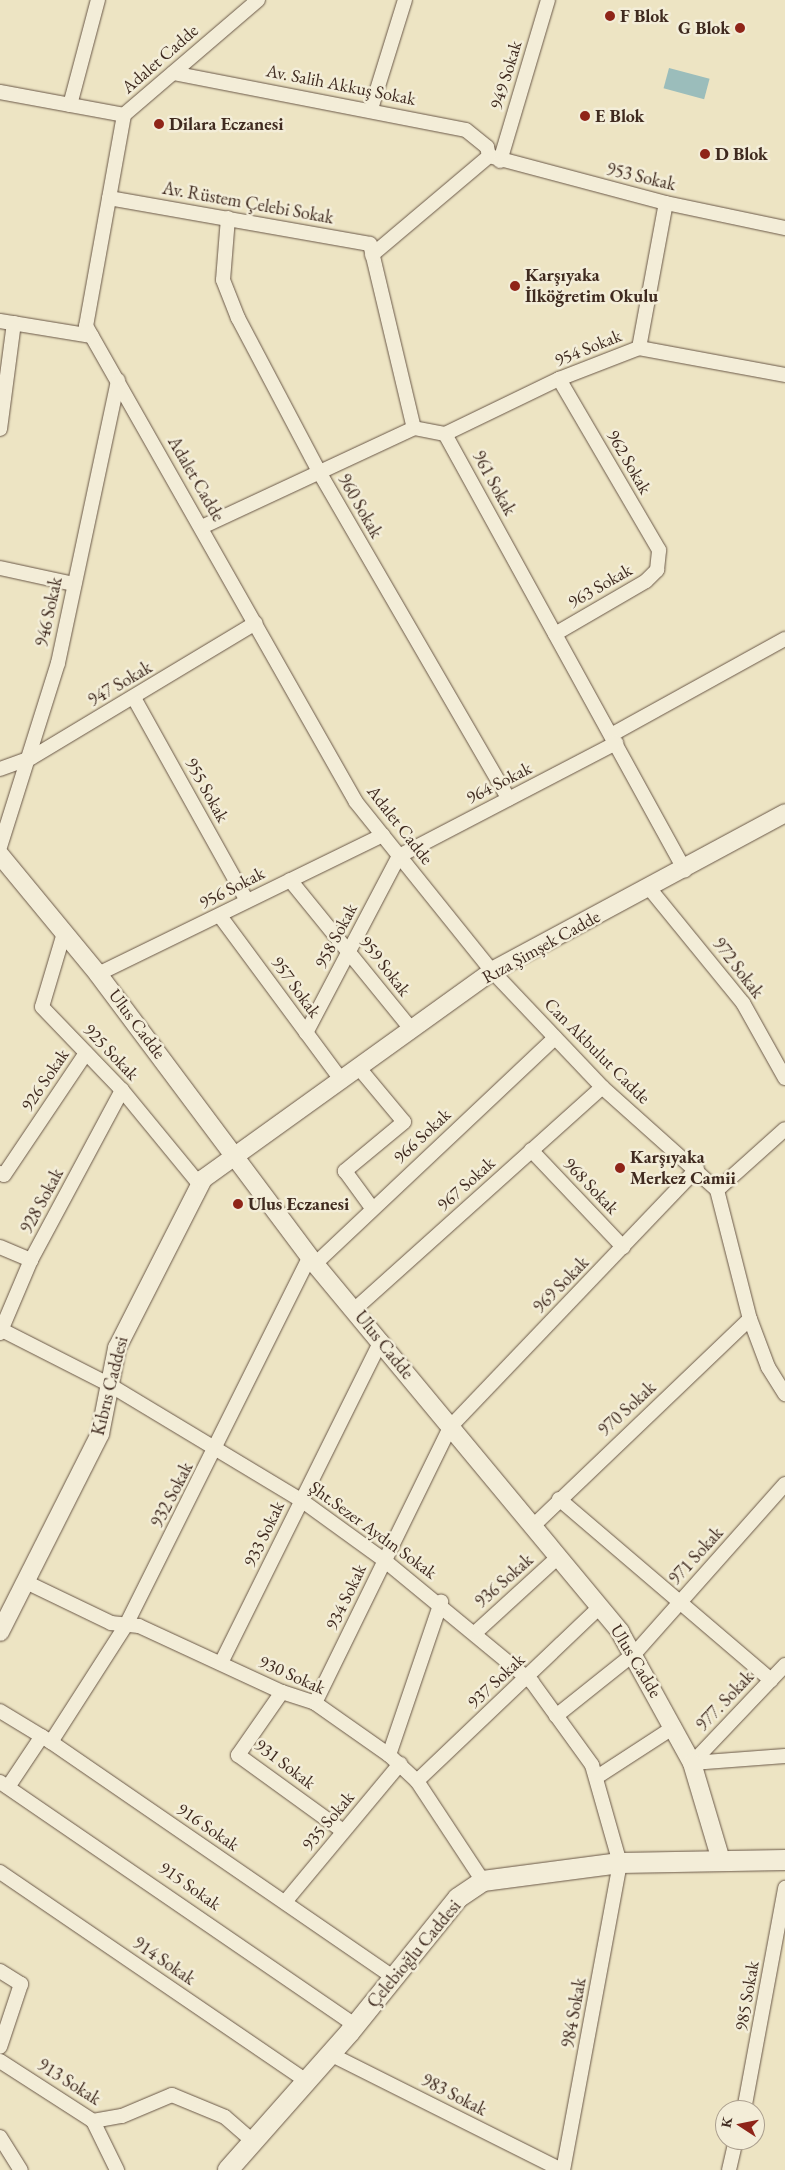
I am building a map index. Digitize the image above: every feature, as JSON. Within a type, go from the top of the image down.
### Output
[{"type":"main road","name":"Çelebioğlu Caddesi","points":[[228,2170],[355,2025],[458,1898],[483,1881],[620,1863],[785,1860]]},
{"type":"street","points":[[70,105],[98,0]]},
{"type":"street","name":"Adalet Cadde","points":[[258,0],[124,115],[86,326],[202,527],[356,802],[492,971]]},
{"type":"street","points":[[371,109],[405,0]]},
{"type":"street","name":"949 Sokak","points":[[495,159],[548,0]]},
{"type":"street","name":"Av. Salih Akkuş Sokak","points":[[173,73],[371,109],[466,130],[487,147],[495,159]]},
{"type":"street","points":[[0,93],[124,115]]},
{"type":"street","points":[[414,428],[372,255],[495,159]]},
{"type":"street","name":"953 Sokak","points":[[495,159],[666,203],[785,228]]},
{"type":"street","name":"Av. Rüstem Çelebi Sokak","points":[[109,198],[370,244],[372,255]]},
{"type":"street","points":[[639,348],[666,203]]},
{"type":"street","name":"960 Sokak","points":[[228,218],[223,280],[318,470],[509,799]]},
{"type":"street","points":[[0,429],[7,322],[92,336]]},
{"type":"street","name":"954 Sokak","points":[[445,434],[559,380],[639,348],[785,375]]},
{"type":"street","name":"946 Sokak","points":[[0,847],[31,758],[74,584],[118,380]]},
{"type":"street","name":"962 Sokak","points":[[559,380],[659,550],[658,565]]},
{"type":"street","points":[[202,527],[318,470],[414,428],[445,434]]},
{"type":"street","name":"961 Sokak","points":[[445,434],[685,870]]},
{"type":"street","name":"963 Sokak","points":[[555,634],[646,581],[658,565]]},
{"type":"street","points":[[0,568],[74,584]]},
{"type":"street","name":"947 Sokak","points":[[0,769],[31,758],[134,698],[256,623]]},
{"type":"street","name":"964 Sokak","points":[[399,856],[509,799],[785,639]]},
{"type":"street","name":"955 Sokak","points":[[134,698],[247,901]]},
{"type":"street","name":"Rıza Şimşek Cadde","points":[[238,1156],[492,971],[650,889],[785,813]]},
{"type":"street","name":"956 Sokak","points":[[98,974],[383,835]]},
{"type":"street","name":"Ulus Cadde","points":[[0,856],[98,974],[238,1156],[312,1260],[355,1309],[557,1558],[600,1607],[635,1653],[692,1763],[721,1860]]},
{"type":"street","name":"958 Sokak","points":[[306,1033],[399,856]]},
{"type":"street","name":"959 Sokak","points":[[290,880],[412,1030]]},
{"type":"street","name":"972 Sokak","points":[[650,889],[743,1003],[785,1078]]},
{"type":"street","name":"957 Sokak","points":[[220,916],[342,1081]]},
{"type":"street","name":"925 Sokak","points":[[64,933],[42,1007],[122,1090],[200,1185]]},
{"type":"street","name":"Can Akbulut Cadde","points":[[492,971],[602,1087],[718,1190]]},
{"type":"street","name":"966 Sokak","points":[[312,1260],[372,1208],[555,1038]]},
{"type":"street","name":"926 Sokak","points":[[0,1173],[4,1175],[86,1052]]},
{"type":"street","points":[[359,1068],[404,1122],[345,1170],[372,1208]]},
{"type":"street","name":"967 Sokak","points":[[355,1309],[602,1087]]},
{"type":"street","name":"928 Sokak","points":[[1,1330],[31,1260],[122,1090]]},
{"type":"street","points":[[784,1392],[768,1367],[750,1319],[718,1190],[785,1129]]},
{"type":"street","name":"968 Sokak","points":[[531,1150],[623,1247]]},
{"type":"street","name":"Kıbrıs Caddesi","points":[[0,1632],[28,1583],[100,1434],[117,1348],[133,1310],[200,1185],[238,1156]]},
{"type":"street","name":"969 Sokak","points":[[451,1426],[697,1170]]},
{"type":"street","points":[[0,1247],[31,1260]]},
{"type":"street","name":"932 Sokak","points":[[4,1784],[47,1739],[126,1625],[312,1260]]},
{"type":"street","name":"970 Sokak","points":[[532,1527],[559,1499],[750,1319]]},
{"type":"street","name":"Şht.Sezer Aydın Sokak","points":[[1,1330],[110,1385],[301,1500],[441,1602],[476,1632],[528,1678],[597,1777],[620,1863]]},
{"type":"street","name":"933 Sokak","points":[[221,1663],[381,1341]]},
{"type":"street","name":"934 Sokak","points":[[315,1703],[451,1426]]},
{"type":"street","name":"971 Sokak","points":[[556,1716],[635,1653],[785,1484]]},
{"type":"street","points":[[559,1499],[681,1601],[771,1680]]},
{"type":"street","name":"936 Sokak","points":[[476,1632],[557,1558]]},
{"type":"street","name":"930 Sokak","points":[[28,1583],[111,1623],[139,1626],[282,1692],[315,1703],[389,1755],[417,1782],[483,1881]]},
{"type":"street","points":[[389,1755],[441,1602]]},
{"type":"street","name":"937 Sokak","points":[[417,1782],[528,1678],[600,1607]]},
{"type":"street","name":"977. Sokak","points":[[692,1763],[785,1665]]},
{"type":"street","name":"931 Sokak","points":[[282,1692],[238,1755],[343,1831]]},
{"type":"street","name":"916 Sokak","points":[[0,1711],[47,1739],[393,1976]]},
{"type":"street","points":[[597,1777],[674,1727]]},
{"type":"street","points":[[692,1763],[785,1756]]},
{"type":"street","name":"935 Sokak","points":[[285,1902],[400,1764]]},
{"type":"street","name":"915 Sokak","points":[[4,1784],[355,2025]]},
{"type":"street","name":"984 Sokak","points":[[562,2170],[620,1863]]},
{"type":"street","name":"914 Sokak","points":[[0,1872],[306,2081]]},
{"type":"street","name":"985 Sokak","points":[[746,2100],[785,1888]]},
{"type":"street","points":[[0,1971],[21,1984],[0,2047]]},
{"type":"street","name":"983 Sokak","points":[[330,2054],[562,2170]]},
{"type":"street","name":"913 Sokak","points":[[0,2061],[93,2121],[122,2116],[172,2095],[225,2117],[253,2141]]},
{"type":"street","points":[[93,2121],[117,2170]]},
{"type":"street","points":[[0,2137],[21,2170]]},
{"type":"street","points":[[729,2170],[734,2150]]},
{"type":"water","points":[[669,68],[710,79],[704,99],[664,88]]},
{"type":"place","name":"F Blok","points":[[610,16]]},
{"type":"place","name":"G Blok","points":[[740,28]]},
{"type":"place","name":"E Blok","points":[[585,116]]},
{"type":"place","name":"Dilara Eczanesi","points":[[159,124]]},
{"type":"place","name":"D Blok","points":[[705,154]]},
{"type":"place","name":"Karşıyaka İlköğretim Okulu","points":[[515,286]]},
{"type":"place","name":"Karşıyaka Merkez Camii","points":[[620,1168]]},
{"type":"place","name":"Ulus Eczanesi","points":[[238,1204]]}]
